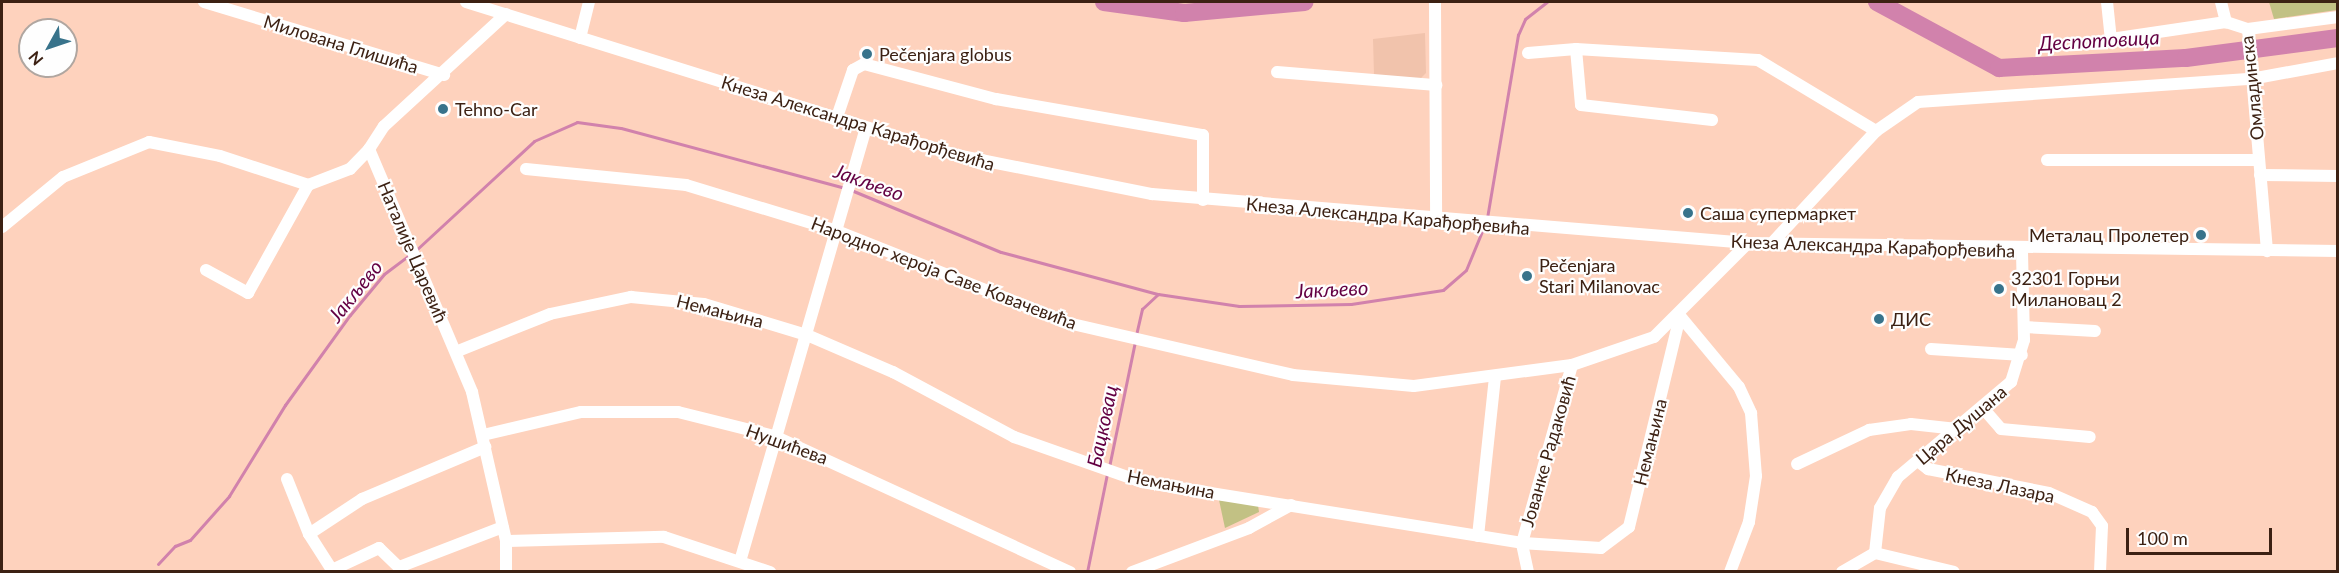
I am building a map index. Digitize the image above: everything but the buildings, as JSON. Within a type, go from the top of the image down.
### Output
[{"type":"street","name":"Милована Глишића","points":[[204,2],[444,75]]},
{"type":"street","name":"Кнеза Александра Карађорђевића","points":[[466,2],[866,129],[1045,176],[1203,200],[1465,223],[1748,243],[2022,250],[2337,251]]},
{"type":"street","points":[[579,38],[589,2]]},
{"type":"street","name":"Омладинска","points":[[2107,2],[2111,39],[2226,22],[2248,33],[2267,251]]},
{"type":"street","points":[[2221,2],[2226,22]]},
{"type":"street","points":[[1435,4],[1436,220]]},
{"type":"street","points":[[206,270],[248,293],[309,185],[350,169],[369,149],[384,126],[444,75],[506,14]]},
{"type":"street","points":[[2248,33],[2337,17]]},
{"type":"street","points":[[1528,53],[1576,49],[1758,60],[1876,131]]},
{"type":"street","points":[[1576,49],[1581,105],[1712,120]]},
{"type":"street","points":[[1772,243],[1876,131],[1918,102],[1941,97],[2251,73],[2337,63]]},
{"type":"street","points":[[836,120],[853,70],[864,64],[996,99],[1203,135],[1203,200]]},
{"type":"street","points":[[1277,72],[1436,85]]},
{"type":"street","points":[[741,558],[774,436],[807,335],[866,129]]},
{"type":"street","points":[[2,227],[63,177],[149,142],[239,161],[309,185]]},
{"type":"street","name":"Наталије Царевић","points":[[369,149],[458,351],[484,441],[503,526],[506,542],[506,572]]},
{"type":"street","points":[[2047,160],[2259,160]]},
{"type":"street","name":"Народног хероја Саве Ковачевића","points":[[526,169],[686,185],[837,231],[1068,323],[1129,339],[1293,375],[1414,386],[1572,365],[1654,337],[1680,316],[1748,243]]},
{"type":"street","points":[[2260,176],[2337,176]]},
{"type":"street","name":"Цара Душана","points":[[1875,553],[1886,492],[1918,461],[2011,382],[2022,355],[2024,327],[2022,250]]},
{"type":"street","name":"Немањина","points":[[458,351],[550,314],[631,297],[704,304],[807,335],[893,372],[1014,437],[1142,482],[1522,543],[1601,548],[1629,527],[1680,316]]},
{"type":"street","points":[[1680,316],[1739,387],[1751,413],[1756,476],[1749,522],[1731,572]]},
{"type":"street","points":[[2024,327],[2095,331]]},
{"type":"street","points":[[1931,349],[2022,355]]},
{"type":"street","name":"Јованке Радаковић","points":[[1528,572],[1522,543],[1572,365]]},
{"type":"street","points":[[1478,536],[1495,377]]},
{"type":"street","points":[[1982,407],[2001,429],[2090,437]]},
{"type":"street","name":"Нушићева","points":[[309,534],[362,498],[484,441],[581,412],[678,412],[774,436],[1070,572]]},
{"type":"street","points":[[1797,464],[1869,430],[1911,424],[1957,429]]},
{"type":"street","name":"Кнеза Лазара","points":[[1918,461],[1928,469],[2049,493],[2092,512],[2102,526],[2100,572]]},
{"type":"street","points":[[287,479],[309,534],[332,570],[380,548],[399,567],[503,526]]},
{"type":"street","points":[[1132,572],[1249,528],[1291,505]]},
{"type":"street","points":[[506,542],[664,537],[741,558],[770,572]]},
{"type":"street","points":[[1842,572],[1875,553],[1954,572]]},
{"type":"shaded area","points":[[2269,2],[2337,2],[2337,10],[2274,19]]},
{"type":"shaded area","points":[[1425,33],[1426,73],[1420,79],[1374,75],[1373,39]]},
{"type":"shaded area","points":[[1219,500],[1258,505],[1259,512],[1225,528]]},
{"type":"waterway","name":"Деспотовица","points":[[1104,2],[1184,13],[1305,2]]},
{"type":"waterway","name":"Јакљево","points":[[1487,218],[1518,35],[1525,19],[1547,2]]},
{"type":"waterway","name":"Деспотовица","points":[[1877,2],[1999,68],[2186,58],[2338,38]]},
{"type":"waterway","name":"Јакљево","points":[[415,251],[534,141],[577,122],[621,128],[845,188]]},
{"type":"waterway","name":"Јакљево","points":[[851,190],[1001,252],[1158,294],[1239,306],[1351,304],[1443,290],[1466,270],[1485,224]]},
{"type":"waterway","name":"Јакљево","points":[[158,564],[175,546],[190,540],[229,496],[285,405],[350,315],[384,274],[409,255]]},
{"type":"waterway","name":"Бацковац","points":[[1136,335],[1142,309],[1158,294]]},
{"type":"waterway","name":"Бацковац","points":[[1109,467],[1135,342]]},
{"type":"waterway","name":"Бацковац","points":[[1087,572],[1107,474]]},
{"type":"place","name":"Pečenjara globus","points":[[867,54]]},
{"type":"place","name":"Tehno-Car","points":[[443,109]]},
{"type":"place","name":"Саша супермаркет","points":[[1688,213]]},
{"type":"place","name":"Металац Пролетер","points":[[2201,235]]},
{"type":"place","name":"Pečenjara Stari Milanovac","points":[[1527,276]]},
{"type":"place","name":"32301 Горњи Милановац 2","points":[[1999,289]]},
{"type":"place","name":"ДИС","points":[[1879,319]]}]
